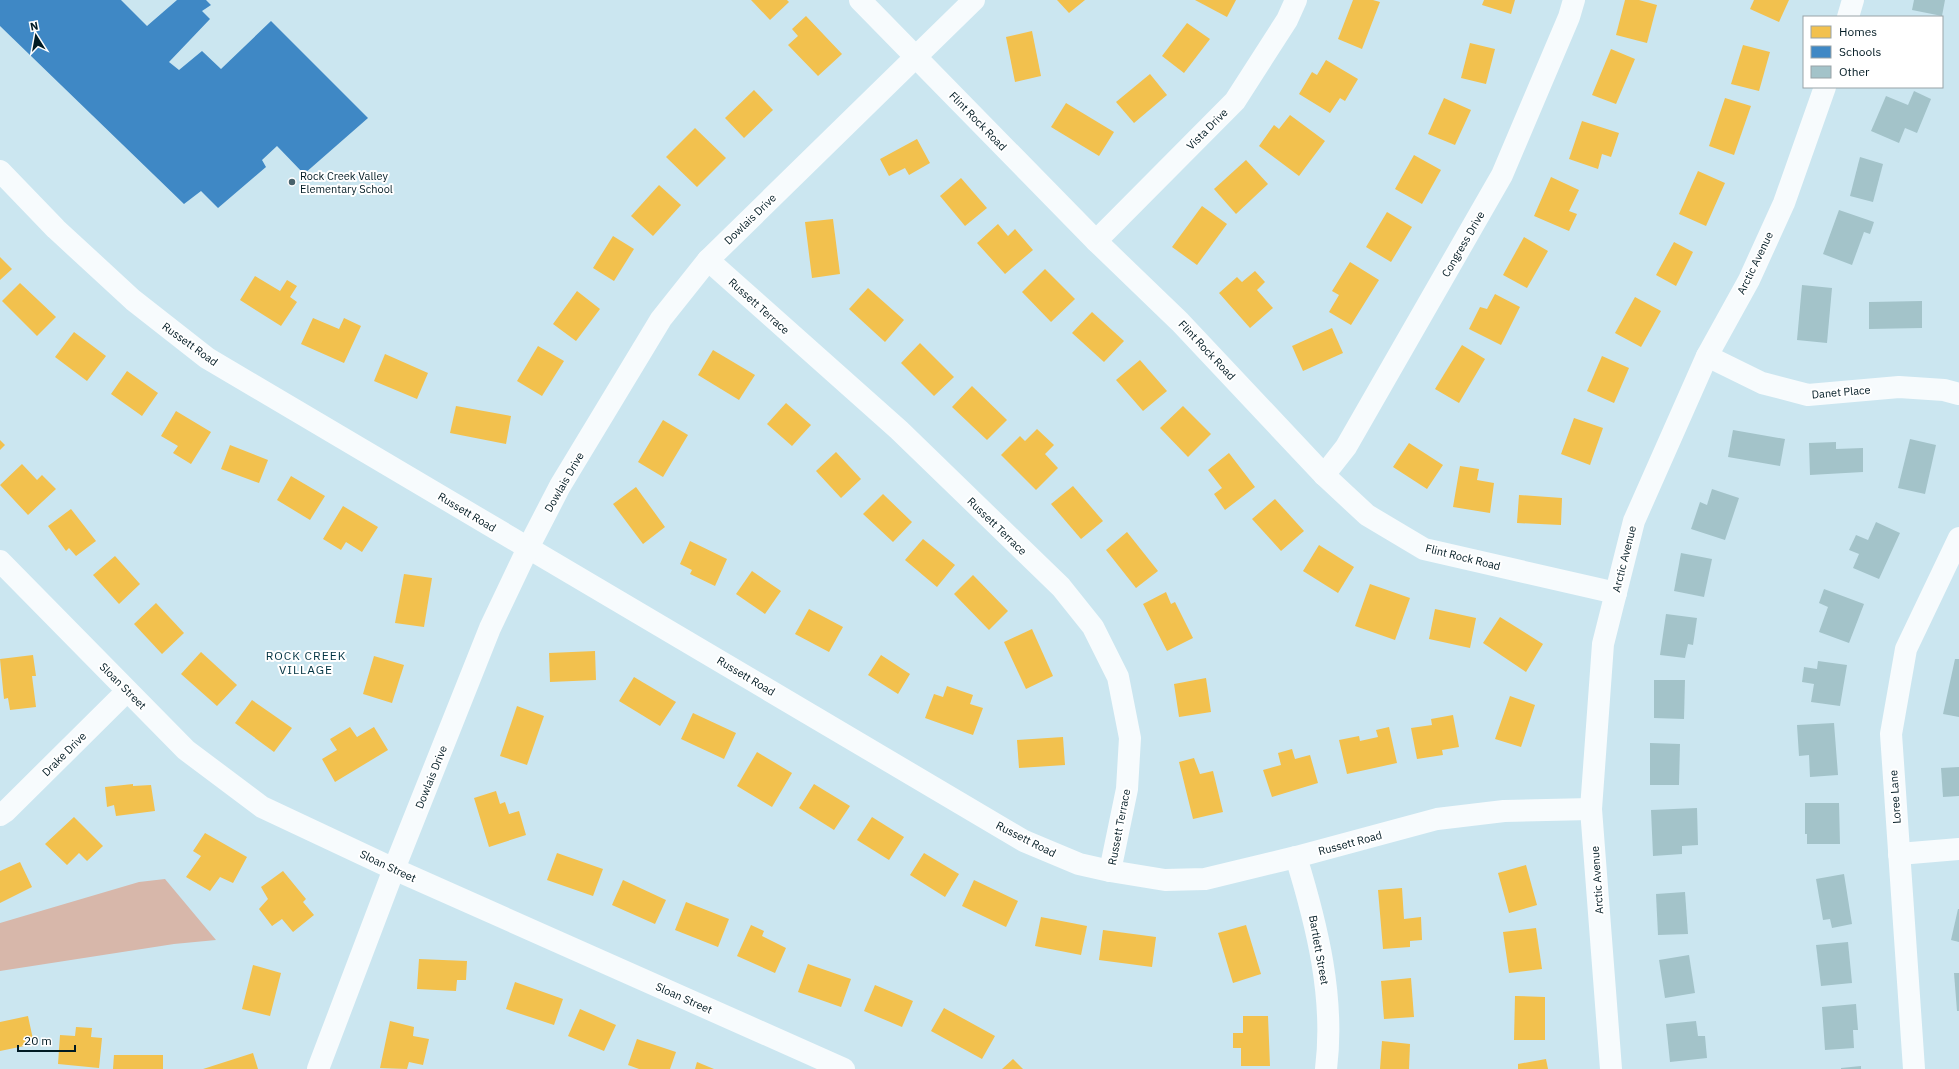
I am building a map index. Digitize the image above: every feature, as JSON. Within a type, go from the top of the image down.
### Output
[{"type":"street","name":"Flint Rock Road","points":[[860,0],[1096,241],[1180,322],[1324,474],[1366,515],[1424,549],[1616,593]]},
{"type":"street","name":"Dowlais Drive","points":[[318,1069],[394,869],[490,628],[528,548],[560,486],[660,319],[708,260],[974,0]]},
{"type":"street","name":"Vista Drive","points":[[1096,241],[1235,102],[1288,20],[1296,0]]},
{"type":"street","name":"Congress Drive","points":[[1324,474],[1346,447],[1502,175],[1574,0]]},
{"type":"street","points":[[1848,16],[1853,0]]},
{"type":"street","name":"Arctic Avenue","points":[[1611,1069],[1591,809],[1603,644],[1634,521],[1707,356],[1749,280],[1784,203],[1825,88]]},
{"type":"street","name":"Russett Road","points":[[0,171],[56,229],[133,300],[207,358],[1024,841],[1079,864],[1110,871],[1165,880],[1205,879],[1296,857],[1437,819],[1504,811],[1591,809]]},
{"type":"street","name":"Russett Terrace","points":[[708,260],[899,430],[1061,587],[1093,627],[1118,677],[1130,738],[1127,789],[1110,871]]},
{"type":"street","name":"Danet Place","points":[[1707,356],[1762,383],[1808,395],[1900,387],[1944,390],[1959,394]]},
{"type":"street","name":"Loree Lane","points":[[1914,1069],[1891,734],[1906,648],[1959,538]]},
{"type":"street","name":"Sloan Street","points":[[0,561],[127,692],[186,750],[262,807],[394,869],[844,1069]]},
{"type":"street","name":"Drake Drive","points":[[0,815],[6,811],[127,692]]},
{"type":"street","points":[[1899,854],[1959,849]]},
{"type":"street","name":"Bartlett Street","points":[[1296,857],[1311,904],[1326,980],[1328,1052],[1326,1069]]},
{"type":"shaded area","points":[[165,879],[216,940],[174,944],[0,971],[0,923],[139,882]]},
{"type":"building: Homes","points":[[751,0],[787,0],[789,2],[770,20]]},
{"type":"building: Homes","points":[[1057,0],[1085,0],[1069,13]]},
{"type":"building: Homes","points":[[1195,0],[1236,0],[1227,17]]},
{"type":"building: Homes","points":[[1353,0],[1373,0],[1380,2],[1362,49],[1338,39]]},
{"type":"building: Homes","points":[[1484,0],[1515,0],[1511,14],[1482,5]]},
{"type":"building: Homes","points":[[1625,0],[1639,0],[1657,5],[1647,43],[1616,35]]},
{"type":"building: Homes","points":[[1754,0],[1789,0],[1779,22],[1750,9]]},
{"type":"building: Homes","points":[[806,16],[842,54],[818,76],[788,45],[798,36],[792,29]]},
{"type":"building: Homes","points":[[1187,23],[1210,39],[1184,73],[1162,56]]},
{"type":"building: Homes","points":[[1032,31],[1041,76],[1015,82],[1006,37]]},
{"type":"building: Homes","points":[[1470,43],[1495,49],[1486,84],[1461,78]]},
{"type":"building: Homes","points":[[1743,45],[1770,52],[1759,91],[1731,84]]},
{"type":"building: Homes","points":[[1611,49],[1635,59],[1616,104],[1592,95]]},
{"type":"building: Homes","points":[[1326,60],[1358,79],[1345,101],[1340,98],[1330,113],[1299,94],[1312,72],[1317,75]]},
{"type":"building: Homes","points":[[1150,74],[1167,95],[1134,123],[1116,102]]},
{"type":"building: Homes","points":[[754,90],[773,110],[744,138],[725,118]]},
{"type":"building: Homes","points":[[1444,98],[1471,110],[1455,145],[1428,134]]},
{"type":"building: Homes","points":[[1725,98],[1751,106],[1734,155],[1709,146]]},
{"type":"building: Homes","points":[[1066,103],[1114,132],[1099,156],[1051,127]]},
{"type":"building: Homes","points":[[1290,115],[1325,141],[1299,176],[1259,146],[1274,125],[1279,129]]},
{"type":"building: Homes","points":[[1582,121],[1619,133],[1611,157],[1602,154],[1598,169],[1569,159]]},
{"type":"building: Homes","points":[[695,128],[726,158],[697,187],[666,157]]},
{"type":"building: Homes","points":[[917,139],[930,163],[909,175],[905,168],[889,176],[880,159]]},
{"type":"building: Homes","points":[[1414,155],[1441,170],[1422,204],[1395,189]]},
{"type":"building: Homes","points":[[1246,160],[1268,184],[1236,214],[1214,189]]},
{"type":"building: Homes","points":[[1698,171],[1725,183],[1706,226],[1679,214]]},
{"type":"building: Homes","points":[[1551,177],[1579,190],[1569,211],[1577,214],[1569,231],[1534,216]]},
{"type":"building: Homes","points":[[961,178],[987,208],[965,226],[940,196]]},
{"type":"building: Homes","points":[[659,185],[681,205],[653,236],[631,216]]},
{"type":"building: Homes","points":[[1202,206],[1227,224],[1197,265],[1172,247]]},
{"type":"building: Homes","points":[[1387,212],[1412,227],[1391,262],[1366,247]]},
{"type":"building: Homes","points":[[833,219],[840,274],[812,278],[805,222]]},
{"type":"building: Homes","points":[[998,224],[1008,236],[1015,229],[1033,250],[1005,274],[977,243]]},
{"type":"building: Homes","points":[[613,236],[634,249],[614,281],[593,268]]},
{"type":"building: Homes","points":[[1524,237],[1548,251],[1527,288],[1503,275]]},
{"type":"building: Homes","points":[[1674,242],[1693,252],[1676,286],[1656,275]]},
{"type":"building: Homes","points":[[0,257],[12,269],[0,280]]},
{"type":"building: Homes","points":[[1350,262],[1379,280],[1351,325],[1329,312],[1339,295],[1332,291]]},
{"type":"building: Homes","points":[[1045,269],[1075,299],[1051,322],[1022,292]]},
{"type":"building: Homes","points":[[1255,271],[1265,282],[1257,290],[1273,308],[1250,328],[1219,293],[1237,277],[1242,282]]},
{"type":"building: Homes","points":[[255,276],[280,291],[287,280],[297,286],[290,297],[297,302],[281,326],[240,300]]},
{"type":"building: Homes","points":[[20,283],[56,317],[37,336],[2,301]]},
{"type":"building: Homes","points":[[868,288],[904,320],[885,342],[849,309]]},
{"type":"building: Homes","points":[[577,291],[600,309],[576,341],[553,324]]},
{"type":"building: Homes","points":[[1495,294],[1520,307],[1501,345],[1469,329],[1480,307],[1487,309]]},
{"type":"building: Homes","points":[[1635,297],[1661,311],[1641,347],[1615,333]]},
{"type":"building: Homes","points":[[1092,312],[1124,341],[1104,362],[1072,333]]},
{"type":"building: Homes","points":[[313,318],[339,329],[344,318],[361,326],[344,363],[301,344]]},
{"type":"building: Homes","points":[[1332,328],[1343,353],[1303,371],[1292,346]]},
{"type":"building: Homes","points":[[74,332],[106,356],[87,381],[55,357]]},
{"type":"building: Homes","points":[[920,343],[954,377],[934,396],[901,363]]},
{"type":"building: Homes","points":[[1462,345],[1485,359],[1459,403],[1435,389]]},
{"type":"building: Homes","points":[[538,346],[564,361],[542,396],[517,381]]},
{"type":"building: Homes","points":[[713,350],[755,375],[739,400],[698,375]]},
{"type":"building: Homes","points":[[385,354],[428,373],[417,399],[374,381]]},
{"type":"building: Homes","points":[[1602,356],[1629,368],[1614,403],[1587,391]]},
{"type":"building: Homes","points":[[1140,360],[1167,391],[1143,411],[1116,380]]},
{"type":"building: Homes","points":[[127,371],[158,393],[142,416],[111,394]]},
{"type":"building: Homes","points":[[972,386],[1007,420],[987,440],[952,407]]},
{"type":"building: Homes","points":[[786,403],[811,425],[792,446],[767,424]]},
{"type":"building: Homes","points":[[456,406],[511,416],[506,444],[450,433]]},
{"type":"building: Homes","points":[[1183,406],[1211,434],[1188,457],[1160,428]]},
{"type":"building: Homes","points":[[176,411],[211,432],[191,464],[173,453],[178,446],[161,436]]},
{"type":"building: Homes","points":[[1574,418],[1603,428],[1590,465],[1561,454]]},
{"type":"building: Homes","points":[[663,420],[688,435],[663,477],[638,462]]},
{"type":"building: Homes","points":[[1037,429],[1054,445],[1045,454],[1058,468],[1036,490],[1001,455],[1020,436],[1025,441]]},
{"type":"building: Homes","points":[[0,440],[5,445],[0,450]]},
{"type":"building: Homes","points":[[1409,443],[1443,465],[1427,489],[1393,467]]},
{"type":"building: Homes","points":[[230,445],[268,460],[259,483],[221,469]]},
{"type":"building: Homes","points":[[836,452],[861,479],[841,498],[816,471]]},
{"type":"building: Homes","points":[[1229,453],[1255,487],[1225,510],[1214,494],[1222,488],[1208,470]]},
{"type":"building: Homes","points":[[22,464],[37,480],[42,475],[56,489],[28,515],[0,485]]},
{"type":"building: Homes","points":[[1460,466],[1479,469],[1477,480],[1494,483],[1490,513],[1453,507]]},
{"type":"building: Homes","points":[[291,476],[325,496],[310,520],[277,500]]},
{"type":"building: Homes","points":[[1073,486],[1103,521],[1081,539],[1051,504]]},
{"type":"building: Homes","points":[[636,487],[665,527],[643,544],[613,504]]},
{"type":"building: Homes","points":[[883,494],[912,522],[893,542],[863,514]]},
{"type":"building: Homes","points":[[1519,495],[1562,498],[1561,525],[1517,523]]},
{"type":"building: Homes","points":[[1275,499],[1304,531],[1281,551],[1252,519]]},
{"type":"building: Homes","points":[[343,506],[378,527],[362,552],[346,542],[341,550],[323,539]]},
{"type":"building: Homes","points":[[71,509],[96,541],[76,556],[69,548],[66,551],[48,526]]},
{"type":"building: Homes","points":[[1127,532],[1158,571],[1136,588],[1106,550]]},
{"type":"building: Homes","points":[[923,539],[955,565],[937,587],[905,560]]},
{"type":"building: Homes","points":[[690,541],[727,559],[715,586],[690,574],[692,570],[680,564]]},
{"type":"building: Homes","points":[[1319,545],[1354,567],[1338,593],[1303,571]]},
{"type":"building: Homes","points":[[115,556],[140,584],[119,604],[93,575]]},
{"type":"building: Homes","points":[[752,571],[781,591],[765,614],[736,594]]},
{"type":"building: Homes","points":[[404,574],[432,578],[424,627],[395,623]]},
{"type":"building: Homes","points":[[973,575],[1008,611],[989,630],[954,594]]},
{"type":"building: Homes","points":[[1370,584],[1410,598],[1395,640],[1355,626]]},
{"type":"building: Homes","points":[[1166,592],[1171,604],[1175,602],[1193,638],[1167,651],[1143,604]]},
{"type":"building: Homes","points":[[156,603],[184,633],[162,654],[134,624]]},
{"type":"building: Homes","points":[[809,609],[843,627],[829,652],[795,634]]},
{"type":"building: Homes","points":[[1435,609],[1476,618],[1470,648],[1429,639]]},
{"type":"building: Homes","points":[[1500,617],[1543,644],[1526,672],[1483,643]]},
{"type":"building: Homes","points":[[1032,629],[1053,676],[1026,689],[1004,642]]},
{"type":"building: Homes","points":[[595,651],[596,680],[550,682],[549,653]]},
{"type":"building: Homes","points":[[201,652],[237,685],[217,706],[181,674]]},
{"type":"building: Homes","points":[[33,655],[36,676],[32,676],[36,707],[10,710],[8,698],[4,699],[0,659]]},
{"type":"building: Homes","points":[[881,655],[910,674],[898,694],[868,675]]},
{"type":"building: Homes","points":[[374,656],[404,665],[392,703],[363,694]]},
{"type":"building: Homes","points":[[634,677],[676,702],[660,726],[619,701]]},
{"type":"building: Homes","points":[[1206,678],[1211,712],[1179,717],[1174,684]]},
{"type":"building: Homes","points":[[947,686],[973,695],[970,704],[983,708],[973,735],[925,718],[934,694],[943,697]]},
{"type":"building: Homes","points":[[1510,696],[1535,705],[1521,747],[1495,739]]},
{"type":"building: Homes","points":[[252,700],[292,728],[274,752],[235,723]]},
{"type":"building: Homes","points":[[517,706],[544,716],[527,765],[500,756]]},
{"type":"building: Homes","points":[[693,713],[736,733],[724,759],[681,739]]},
{"type":"building: Homes","points":[[1453,715],[1459,747],[1442,750],[1443,755],[1417,759],[1411,728],[1432,725],[1431,719]]},
{"type":"building: Homes","points":[[350,727],[357,737],[374,727],[388,750],[335,782],[322,759],[337,750],[330,739]]},
{"type":"building: Homes","points":[[1389,727],[1397,763],[1347,774],[1339,740],[1359,736],[1360,741],[1378,737],[1376,730]]},
{"type":"building: Homes","points":[[1063,737],[1065,765],[1019,768],[1017,740]]},
{"type":"building: Homes","points":[[1292,749],[1295,759],[1310,755],[1318,783],[1272,797],[1263,770],[1281,765],[1278,753]]},
{"type":"building: Homes","points":[[757,752],[792,773],[772,807],[737,786]]},
{"type":"building: Homes","points":[[1194,758],[1200,774],[1213,771],[1223,812],[1193,819],[1179,762]]},
{"type":"building: Homes","points":[[133,784],[133,786],[151,785],[155,811],[116,816],[114,805],[107,807],[105,787]]},
{"type":"building: Homes","points":[[814,784],[850,806],[834,830],[799,808]]},
{"type":"building: Homes","points":[[496,791],[500,804],[505,802],[509,814],[519,811],[526,835],[489,847],[474,798]]},
{"type":"building: Homes","points":[[74,817],[103,846],[87,861],[79,853],[67,865],[45,844]]},
{"type":"building: Homes","points":[[872,817],[904,837],[889,860],[857,840]]},
{"type":"building: Homes","points":[[205,833],[247,857],[233,883],[220,877],[210,891],[186,877],[201,856],[193,851]]},
{"type":"building: Homes","points":[[557,853],[603,869],[593,896],[547,880]]},
{"type":"building: Homes","points":[[924,853],[959,874],[945,897],[910,875]]},
{"type":"building: Homes","points":[[20,862],[32,887],[0,903],[0,871]]},
{"type":"building: Homes","points":[[1526,865],[1537,905],[1509,913],[1498,873]]},
{"type":"building: Homes","points":[[283,871],[306,899],[303,902],[314,915],[293,932],[282,919],[272,926],[259,909],[268,899],[261,887]]},
{"type":"building: Homes","points":[[623,880],[666,900],[655,924],[612,905]]},
{"type":"building: Homes","points":[[974,880],[1018,901],[1006,927],[962,906]]},
{"type":"building: Homes","points":[[1402,888],[1404,919],[1421,917],[1422,940],[1410,941],[1410,947],[1383,949],[1378,890]]},
{"type":"building: Homes","points":[[686,902],[729,919],[718,947],[675,930]]},
{"type":"building: Homes","points":[[1041,917],[1087,926],[1081,955],[1035,946]]},
{"type":"building: Homes","points":[[751,925],[764,931],[762,936],[786,948],[775,973],[737,956]]},
{"type":"building: Homes","points":[[1246,925],[1261,974],[1233,983],[1218,933]]},
{"type":"building: Homes","points":[[1536,928],[1542,969],[1509,973],[1503,932]]},
{"type":"building: Homes","points":[[1103,930],[1156,937],[1152,967],[1099,960]]},
{"type":"building: Homes","points":[[419,959],[467,961],[466,980],[457,980],[456,991],[417,989]]},
{"type":"building: Homes","points":[[808,964],[851,979],[841,1007],[798,992]]},
{"type":"building: Homes","points":[[253,965],[281,973],[270,1016],[242,1009]]},
{"type":"building: Homes","points":[[1411,978],[1414,1017],[1384,1019],[1381,981]]},
{"type":"building: Homes","points":[[515,982],[563,999],[554,1025],[506,1009]]},
{"type":"building: Homes","points":[[875,985],[913,1001],[902,1027],[864,1011]]},
{"type":"building: Homes","points":[[1515,996],[1545,997],[1545,1040],[1514,1040]]},
{"type":"building: Homes","points":[[944,1008],[995,1036],[982,1059],[931,1031]]},
{"type":"building: Homes","points":[[580,1009],[616,1025],[604,1051],[568,1036]]},
{"type":"building: Homes","points":[[28,1016],[34,1044],[0,1051],[0,1022]]},
{"type":"building: Homes","points":[[1243,1016],[1268,1016],[1270,1066],[1241,1066],[1241,1048],[1233,1048],[1233,1033],[1243,1033]]},
{"type":"building: Homes","points":[[390,1021],[414,1027],[413,1036],[429,1039],[423,1065],[409,1062],[407,1069],[380,1068]]},
{"type":"building: Homes","points":[[76,1027],[92,1028],[91,1037],[102,1038],[99,1068],[58,1064],[60,1035],[75,1036]]},
{"type":"building: Homes","points":[[637,1039],[676,1052],[670,1069],[639,1069],[628,1065]]},
{"type":"building: Homes","points":[[1382,1041],[1410,1044],[1409,1069],[1380,1069]]},
{"type":"building: Homes","points":[[253,1053],[258,1069],[203,1069]]},
{"type":"building: Homes","points":[[114,1055],[163,1055],[163,1069],[113,1069]]},
{"type":"building: Homes","points":[[1013,1059],[1023,1069],[1002,1069]]},
{"type":"building: Homes","points":[[1546,1059],[1548,1069],[1518,1069],[1518,1064]]},
{"type":"building: Homes","points":[[697,1062],[714,1069],[695,1069]]},
{"type":"building: Schools","name":"Rock Creek Valley Elementary School","points":[[0,0],[121,0],[147,26],[177,0],[206,0],[211,5],[202,11],[210,19],[169,62],[179,70],[202,51],[221,69],[271,21],[368,118],[304,174],[277,146],[262,160],[266,167],[218,208],[201,191],[184,204],[0,26]]},
{"type":"building: Other","points":[[1914,0],[1945,0],[1942,16],[1912,10]]},
{"type":"building: Other","points":[[1914,91],[1931,99],[1917,133],[1905,128],[1899,143],[1871,131],[1886,96],[1908,105]]},
{"type":"building: Other","points":[[1860,157],[1883,164],[1873,202],[1850,196]]},
{"type":"building: Other","points":[[1839,210],[1874,222],[1870,234],[1864,232],[1852,265],[1823,254]]},
{"type":"building: Other","points":[[1802,285],[1832,288],[1827,343],[1797,340]]},
{"type":"building: Other","points":[[1922,301],[1922,328],[1869,329],[1869,302]]},
{"type":"building: Other","points":[[1733,430],[1785,439],[1780,466],[1728,457]]},
{"type":"building: Other","points":[[1910,439],[1936,445],[1925,494],[1898,488]]},
{"type":"building: Other","points":[[1836,442],[1836,449],[1863,448],[1863,472],[1810,475],[1809,443]]},
{"type":"building: Other","points":[[1712,489],[1739,498],[1725,540],[1691,529],[1700,502],[1707,505]]},
{"type":"building: Other","points":[[1876,522],[1900,533],[1879,579],[1853,568],[1859,554],[1849,550],[1856,535],[1868,540]]},
{"type":"building: Other","points":[[1681,553],[1712,559],[1704,597],[1674,591]]},
{"type":"building: Other","points":[[1824,589],[1864,604],[1849,643],[1819,632],[1828,607],[1819,603]]},
{"type":"building: Other","points":[[1666,614],[1697,618],[1693,645],[1688,644],[1685,658],[1660,655]]},
{"type":"building: Other","points":[[1955,659],[1959,659],[1959,717],[1943,714]]},
{"type":"building: Other","points":[[1818,661],[1847,665],[1840,706],[1811,702],[1814,684],[1802,682],[1804,667],[1817,669]]},
{"type":"building: Other","points":[[1654,680],[1685,680],[1684,719],[1654,718]]},
{"type":"building: Other","points":[[1834,723],[1838,775],[1810,777],[1809,755],[1799,756],[1797,725]]},
{"type":"building: Other","points":[[1650,743],[1680,744],[1679,785],[1650,785]]},
{"type":"building: Other","points":[[1959,767],[1959,796],[1943,797],[1941,768]]},
{"type":"building: Other","points":[[1805,803],[1839,803],[1840,844],[1807,844],[1807,834],[1805,834]]},
{"type":"building: Other","points":[[1697,808],[1698,845],[1682,846],[1682,854],[1653,856],[1651,810]]},
{"type":"building: Other","points":[[1844,874],[1852,924],[1832,928],[1830,919],[1823,920],[1816,879]]},
{"type":"building: Other","points":[[1685,892],[1688,934],[1658,935],[1656,894]]},
{"type":"building: Other","points":[[1959,909],[1959,942],[1951,940]]},
{"type":"building: Other","points":[[1848,942],[1852,983],[1821,986],[1816,945]]},
{"type":"building: Other","points":[[1689,955],[1695,993],[1665,998],[1659,960]]},
{"type":"building: Other","points":[[1954,973],[1959,973],[1959,1011],[1957,1011]]},
{"type":"building: Other","points":[[1856,1004],[1858,1030],[1853,1030],[1854,1048],[1825,1050],[1822,1007]]},
{"type":"building: Other","points":[[1696,1021],[1698,1036],[1705,1036],[1707,1058],[1670,1062],[1666,1024]]},
{"type":"building: Other","points":[[1861,1066],[1861,1069],[1841,1069],[1841,1068]]},
{"type":"place","name":"Rock Creek Valley Elementary School","points":[[292,182]]},
{"type":"district","name":"ROCK CREEK VILLAGE","points":[[306,662]]}]
